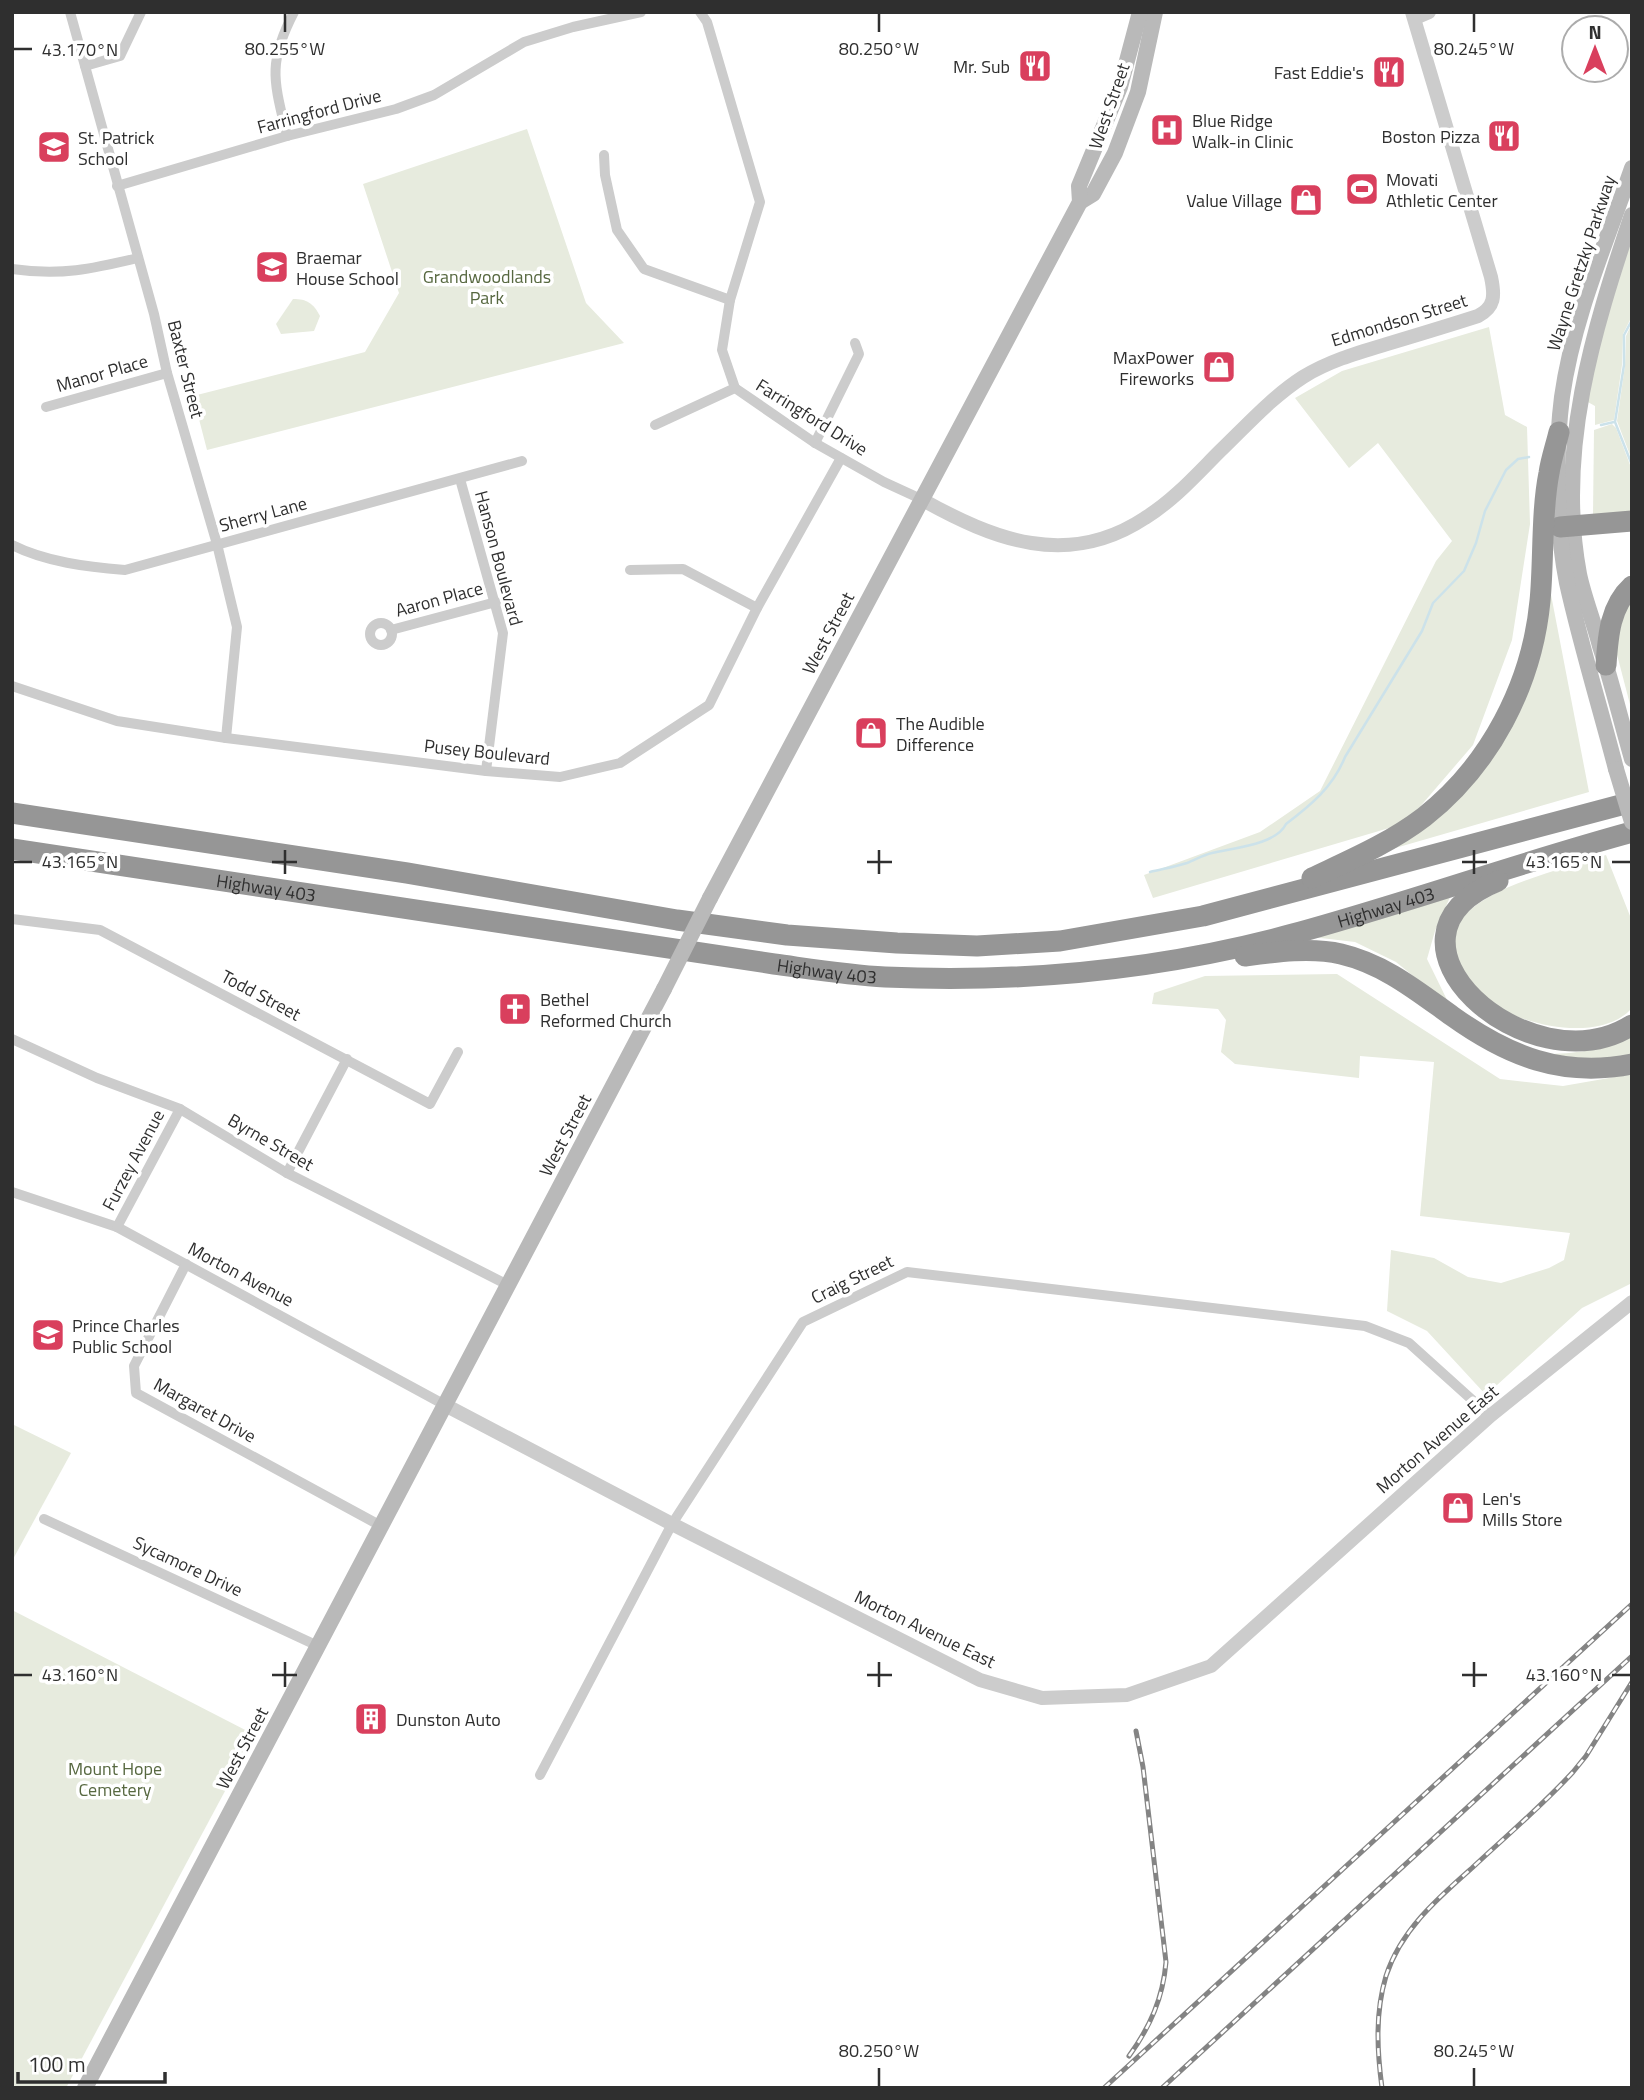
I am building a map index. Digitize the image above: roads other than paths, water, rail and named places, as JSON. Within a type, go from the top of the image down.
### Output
[{"type":"highway","points":[[1203,916],[1225,904],[1310,879],[1383,844],[1424,817],[1451,793],[1479,760],[1506,716],[1530,654],[1540,604],[1548,475],[1559,432]]},
{"type":"highway","points":[[1567,526],[1632,521]]},
{"type":"highway","points":[[1606,665],[1612,619],[1625,592],[1632,586]]},
{"type":"highway","name":"Highway 403","points":[[12,813],[407,873],[677,920],[787,935],[977,946],[1060,941],[1203,916],[1632,802]]},
{"type":"highway","name":"Highway 403","points":[[12,849],[684,951],[883,977],[1020,977],[1091,972],[1177,959],[1292,934],[1632,832]]},
{"type":"highway","points":[[1577,847],[1483,887],[1465,900],[1453,914],[1448,929],[1447,950],[1451,970],[1459,985],[1479,1004],[1502,1020],[1539,1035],[1568,1041],[1598,1040],[1614,1036],[1632,1025]]},
{"type":"highway","points":[[1177,959],[1205,961],[1257,954],[1320,951],[1340,954],[1396,976],[1483,1037],[1535,1061],[1586,1069],[1608,1069],[1632,1064]]},
{"type":"main road","name":"West Street","points":[[85,2088],[710,898],[1080,202],[1079,186],[1112,110],[1140,12]]},
{"type":"main road","name":"West Street","points":[[1080,202],[1094,194],[1115,153],[1138,92],[1155,12]]},
{"type":"main road","name":"Wayne Gretzky Parkway","points":[[1632,168],[1580,318],[1562,397],[1559,432],[1567,526],[1632,759]]},
{"type":"main road","name":"Wayne Gretzky Parkway","points":[[1632,215],[1597,322],[1581,392],[1567,526],[1567,581],[1632,822]]},
{"type":"street","name":"Baxter Street","points":[[70,12],[167,373],[217,544],[237,627],[226,738]]},
{"type":"street","points":[[85,66],[120,56],[141,12]]},
{"type":"street","points":[[288,135],[275,85],[274,68],[280,42],[294,12]]},
{"type":"street","name":"Farringford Drive","points":[[117,186],[288,135],[409,104],[435,95],[524,42],[573,27],[641,12]]},
{"type":"street","name":"Farringford Drive","points":[[700,12],[707,22],[760,202],[730,300],[722,350],[735,388],[815,443],[884,482],[921,499]]},
{"type":"street","name":"Edmondson Street","points":[[921,499],[985,530],[1029,544],[1056,546],[1082,544],[1099,539],[1145,519],[1173,498],[1279,394],[1329,362],[1478,316],[1488,310],[1493,302],[1492,277],[1413,15],[1429,12]]},
{"type":"street","points":[[604,155],[605,175],[617,230],[644,269],[730,300]]},
{"type":"street","points":[[12,270],[56,273],[84,271],[138,258]]},
{"type":"street","points":[[815,443],[859,355],[855,343]]},
{"type":"street","name":"Manor Place","points":[[46,407],[167,373]]},
{"type":"street","points":[[655,425],[735,388]]},
{"type":"street","name":"Pusey Boulevard","points":[[12,686],[117,721],[226,738],[486,771],[560,777],[620,763],[709,705],[757,608],[841,457]]},
{"type":"street","name":"Sherry Lane","points":[[12,545],[82,567],[125,570],[522,461]]},
{"type":"street","name":"Hanson Boulevard","points":[[460,479],[503,633],[486,771]]},
{"type":"street","points":[[630,570],[683,569],[757,608]]},
{"type":"street","name":"Aaron Place","points":[[391,631],[496,602]]},
{"type":"street","name":"Todd Street","points":[[12,919],[100,930],[430,1104],[458,1052]]},
{"type":"street","name":"Byrne Street","points":[[12,1039],[97,1078],[180,1109],[287,1173],[508,1285]]},
{"type":"street","points":[[287,1173],[347,1059]]},
{"type":"street","name":"Furzey Avenue","points":[[117,1227],[180,1109]]},
{"type":"street","name":"Morton Avenue","points":[[12,1192],[117,1227],[445,1405]]},
{"type":"street","name":"Margaret Drive","points":[[186,1264],[134,1366],[136,1392],[381,1526]]},
{"type":"street","name":"Craig Street","points":[[540,1775],[672,1524],[803,1322],[907,1272],[1365,1326],[1409,1343],[1490,1416]]},
{"type":"street","name":"Morton Avenue East","points":[[445,1405],[980,1680],[1042,1698],[1127,1696],[1211,1666],[1490,1416],[1632,1302]]},
{"type":"street","name":"Sycamore Drive","points":[[44,1519],[318,1646]]},
{"type":"waterway","points":[[1632,320],[1624,335],[1624,365],[1615,422],[1632,465]]},
{"type":"waterway","points":[[1601,425],[1614,422]]},
{"type":"waterway","points":[[1150,872],[1273,837],[1320,795],[1340,768],[1422,631],[1433,603],[1464,571],[1485,511],[1506,470],[1518,459],[1529,457]]},
{"type":"railway","points":[[1104,2088],[1632,1604]]},
{"type":"railway","points":[[1162,2088],[1632,1656]]},
{"type":"railway","points":[[1382,2088],[1378,2046],[1380,2004],[1386,1976],[1401,1944],[1433,1904],[1573,1772],[1586,1756],[1632,1682]]},
{"type":"railway","points":[[1129,2056],[1154,2012],[1162,1988],[1166,1962],[1143,1767],[1136,1731]]},
{"type":"place","name":"Mr. Sub","points":[[1035,66]]},
{"type":"place","name":"Fast Eddie's","points":[[1389,72]]},
{"type":"place","name":"Blue Ridge Walk-in Clinic","points":[[1167,130]]},
{"type":"place","name":"Boston Pizza","points":[[1504,136]]},
{"type":"place","name":"St. Patrick School","points":[[54,147]]},
{"type":"place","name":"Movati Athletic Center","points":[[1362,189]]},
{"type":"place","name":"Value Village","points":[[1306,200]]},
{"type":"place","name":"Braemar House School","points":[[272,267]]},
{"type":"place","name":"MaxPower Fireworks","points":[[1219,367]]},
{"type":"place","name":"The Audible Difference","points":[[871,733]]},
{"type":"place","name":"Bethel Reformed Church","points":[[515,1009]]},
{"type":"place","name":"Prince Charles Public School","points":[[48,1335]]},
{"type":"place","name":"Len's Mills Store","points":[[1458,1508]]},
{"type":"place","name":"Dunston Auto","points":[[371,1719]]},
{"type":"park label","name":"Grandwoodlands Park","points":[[487,286]]},
{"type":"park label","name":"Mount Hope Cemetery","points":[[115,1778]]}]
